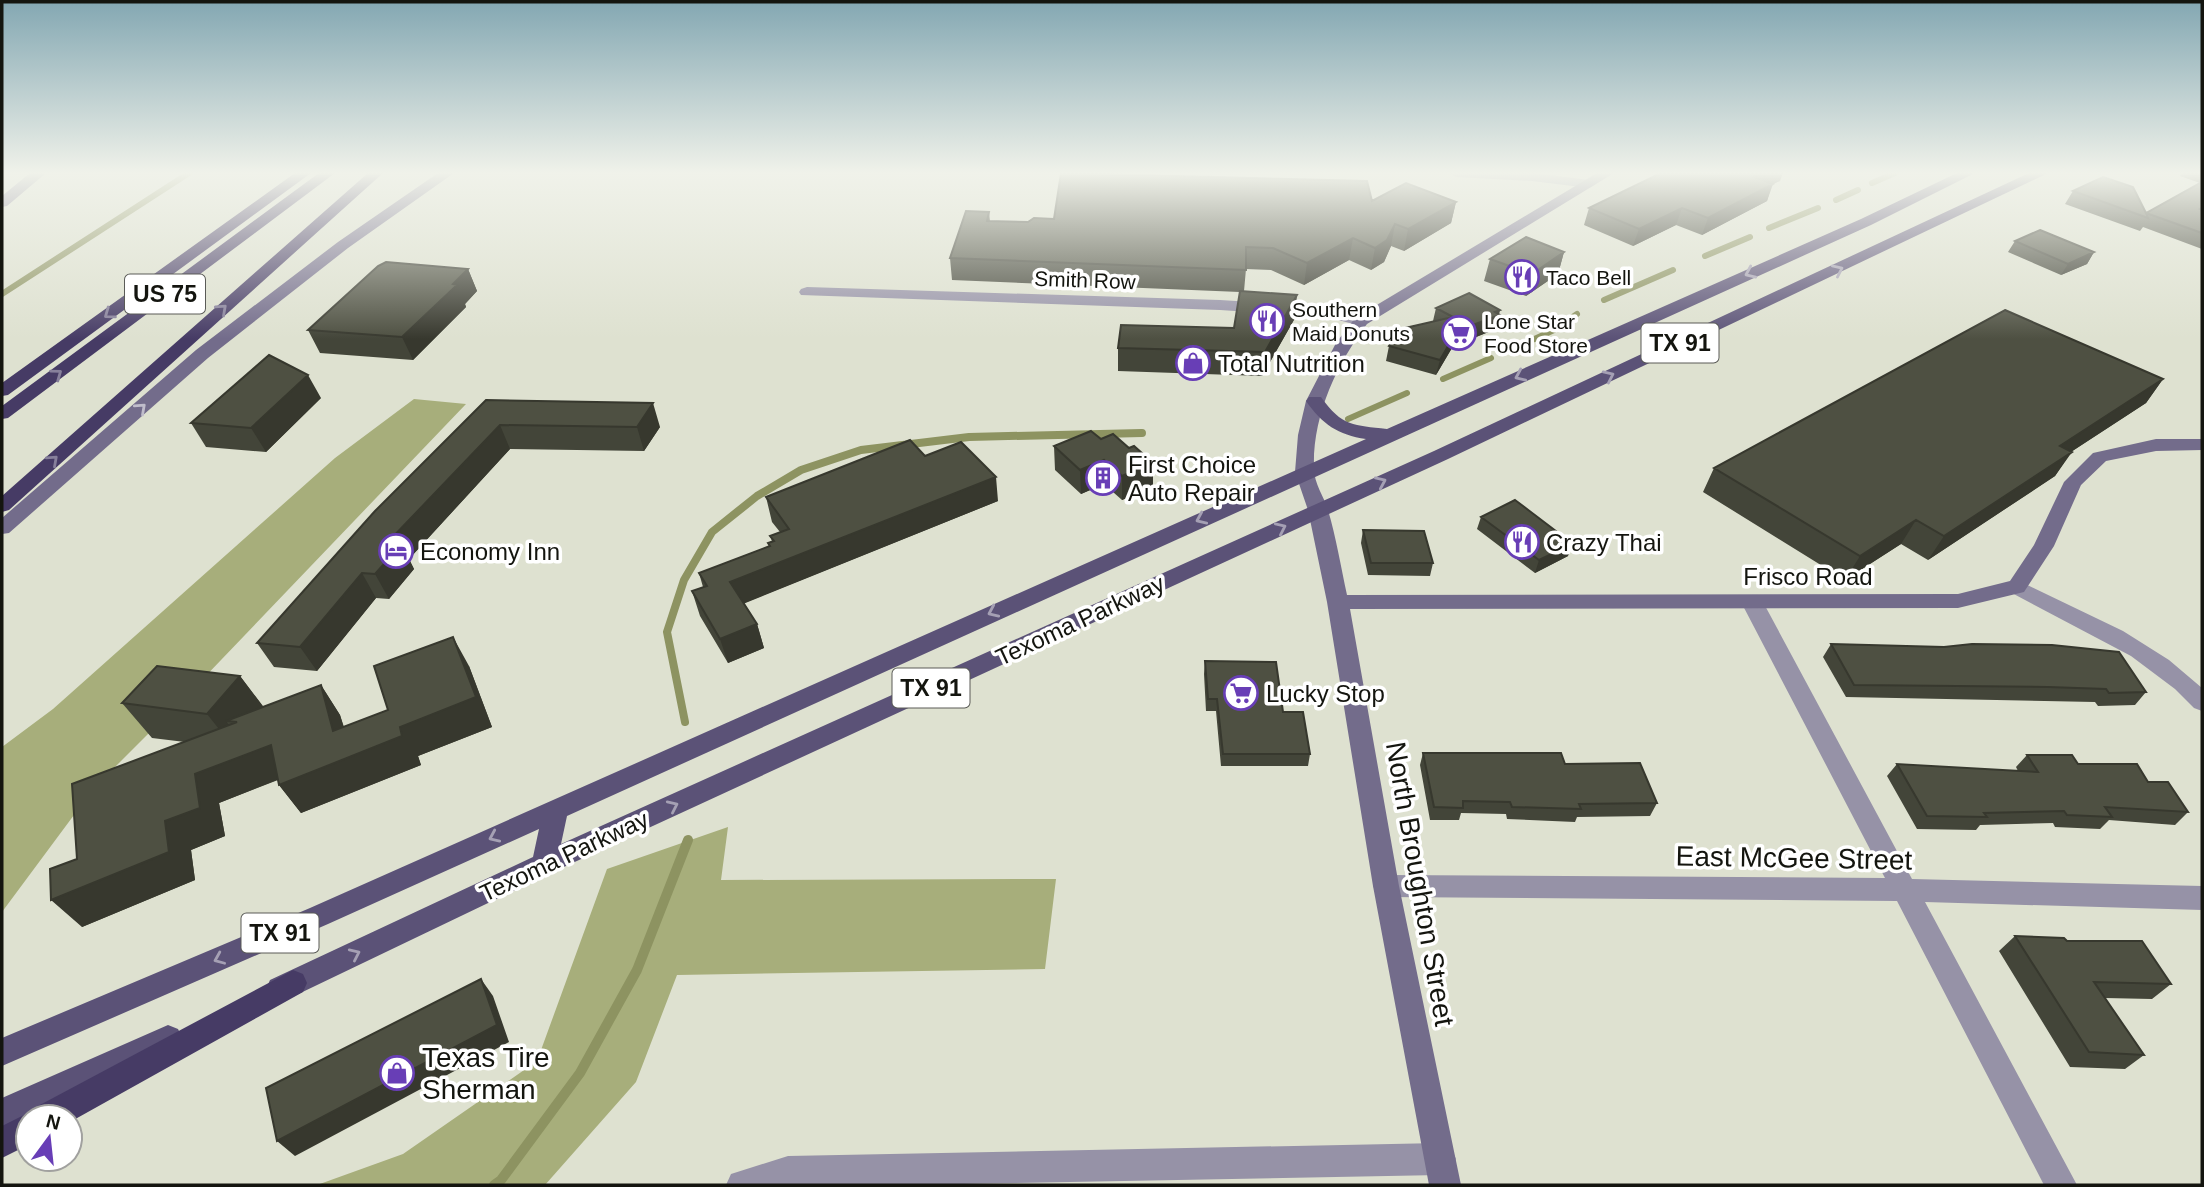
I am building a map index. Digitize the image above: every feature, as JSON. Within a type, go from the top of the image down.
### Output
[{"type":"highway","name":"US 75","points":[[2,391],[227,228]]},
{"type":"highway","name":"US 75","points":[[2,414],[253,228]]},
{"type":"highway","points":[[2,506],[314,228]]},
{"type":"highway","name":"TX 91","points":[[74,1103],[293,983]]},
{"type":"main road","name":"Texoma Parkway","points":[[2,1052],[319,916],[1852,228]]},
{"type":"main road","name":"Texoma Parkway","points":[[2,1113],[293,983],[544,864],[1318,510],[1922,228]]},
{"type":"main road","points":[[1315,401],[1331,424],[1357,432],[1390,434]]},
{"type":"main road","points":[[544,864],[556,809]]},
{"type":"street","points":[[2,528],[202,354],[367,228]]},
{"type":"street","points":[[1304,472],[1307,435],[1315,401],[1344,343],[1361,321],[1515,228]]},
{"type":"street","name":"Smith Row","points":[[807,292],[1220,305],[1328,312],[1361,321]]},
{"type":"street","points":[[2202,445],[2155,445],[2100,457],[2073,482],[2044,546],[2017,587],[2123,641],[2170,672],[2202,702]]},
{"type":"street","name":"North Broughton Street","points":[[1304,472],[1318,510],[1338,602],[1386,886],[1443,1172]]},
{"type":"street","name":"Frisco Road","points":[[1338,602],[1958,601],[2017,587]]},
{"type":"street","points":[[1752,602],[2061,1185]]},
{"type":"street","name":"East McGee Street","points":[[1386,886],[1903,890],[2202,898]]},
{"type":"street","points":[[742,1185],[788,1172],[1443,1172]]},
{"type":"green space","points":[[414,399],[466,404],[198,684],[94,788],[2,912],[2,747],[53,709],[335,458]]},
{"type":"green space","points":[[728,827],[721,880],[1056,879],[1045,969],[677,975],[636,1082],[545,1185],[317,1185],[403,1154],[537,1061],[607,869]]},
{"type":"building","points":[[960,228],[1393,228],[1387,240],[1375,248],[1353,238],[1307,263],[1273,248],[1246,247],[1246,270],[950,258]]},
{"type":"building","points":[[2040,230],[2094,252],[2068,264],[2015,241]]},
{"type":"building","points":[[1526,237],[1564,252],[1532,274],[1490,259]]},
{"type":"building","points":[[386,262],[468,269],[453,284],[457,285],[402,337],[308,330],[378,266]]},
{"type":"building","points":[[1240,291],[1297,295],[1265,352],[1118,348],[1121,325],[1234,328]]},
{"type":"building","points":[[1469,293],[1500,310],[1495,312],[1500,315],[1470,326],[1462,322],[1440,360],[1389,346],[1401,329],[1453,317],[1436,308]]},
{"type":"building","points":[[2005,310],[2163,379],[2060,446],[2072,452],[1944,536],[1916,520],[1860,556],[1714,468]]},
{"type":"building","points":[[269,355],[308,375],[251,428],[191,423]]},
{"type":"building","points":[[486,400],[653,403],[637,427],[500,425],[388,542],[401,545],[375,574],[362,573],[300,647],[257,643],[375,511]]},
{"type":"building","points":[[1091,431],[1101,439],[1113,434],[1129,448],[1134,446],[1153,463],[1122,476],[1104,460],[1080,470],[1054,446]]},
{"type":"building","points":[[910,440],[925,456],[961,442],[996,477],[730,582],[757,624],[720,639],[692,591],[707,586],[699,573],[770,546],[768,543],[774,541],[770,536],[789,529],[766,497]]},
{"type":"building","points":[[1515,500],[1573,544],[1539,560],[1481,517]]},
{"type":"building","points":[[1363,530],[1424,531],[1433,563],[1371,563]]},
{"type":"building","points":[[453,637],[476,697],[400,727],[402,736],[279,785],[271,745],[195,774],[200,808],[165,821],[169,852],[51,900],[50,869],[77,859],[72,784],[237,722],[226,721],[321,685],[333,731],[388,710],[374,666]]},
{"type":"building","points":[[1831,644],[1944,647],[1972,644],[2052,645],[2119,652],[2146,692],[2109,693],[2106,689],[2048,687],[1854,685]]},
{"type":"building","points":[[1205,661],[1276,662],[1283,712],[1303,712],[1310,754],[1223,754],[1217,699],[1208,699]]},
{"type":"building","points":[[157,666],[240,676],[207,714],[122,703]]},
{"type":"building","points":[[1423,753],[1561,753],[1565,764],[1640,763],[1657,803],[1579,804],[1581,809],[1512,807],[1510,802],[1463,801],[1463,808],[1434,807]]},
{"type":"building","points":[[2027,755],[2072,755],[2078,764],[2137,764],[2148,782],[2168,782],[2188,812],[2105,807],[2112,817],[2067,815],[2064,811],[1984,813],[1987,817],[1927,816],[1897,764],[2038,772]]},
{"type":"building","points":[[2015,936],[2064,938],[2067,941],[2142,941],[2171,984],[2094,982],[2144,1055],[2089,1052]]},
{"type":"building","points":[[481,979],[497,1025],[277,1141],[266,1088]]},
{"type":"waterway","points":[[2,294],[103,228]]},
{"type":"waterway","points":[[1705,256],[1750,237]]},
{"type":"waterway","points":[[1604,300],[1673,270]]},
{"type":"waterway","points":[[1519,346],[1554,330],[1577,314]]},
{"type":"waterway","points":[[1443,379],[1491,358]]},
{"type":"waterway","points":[[1348,419],[1407,393]]},
{"type":"waterway","points":[[685,722],[667,632],[684,580],[712,532],[757,496],[801,470],[861,450],[969,437],[1142,433]]},
{"type":"waterway","points":[[494,1185],[501,1180],[580,1073],[637,970],[688,840]]},
{"type":"place","name":"Taco Bell","points":[[1522,277]]},
{"type":"place","name":"Southern Maid Donuts","points":[[1267,321]]},
{"type":"place","name":"Lone Star Food Store","points":[[1459,333]]},
{"type":"place","name":"Total Nutrition","points":[[1193,363]]},
{"type":"place","name":"First Choice Auto Repair","points":[[1103,478]]},
{"type":"place","name":"Crazy Thai","points":[[1522,542]]},
{"type":"place","name":"Economy Inn","points":[[396,551]]},
{"type":"place","name":"Lucky Stop","points":[[1241,693]]},
{"type":"place","name":"Texas Tire Sherman","points":[[397,1073]]}]
